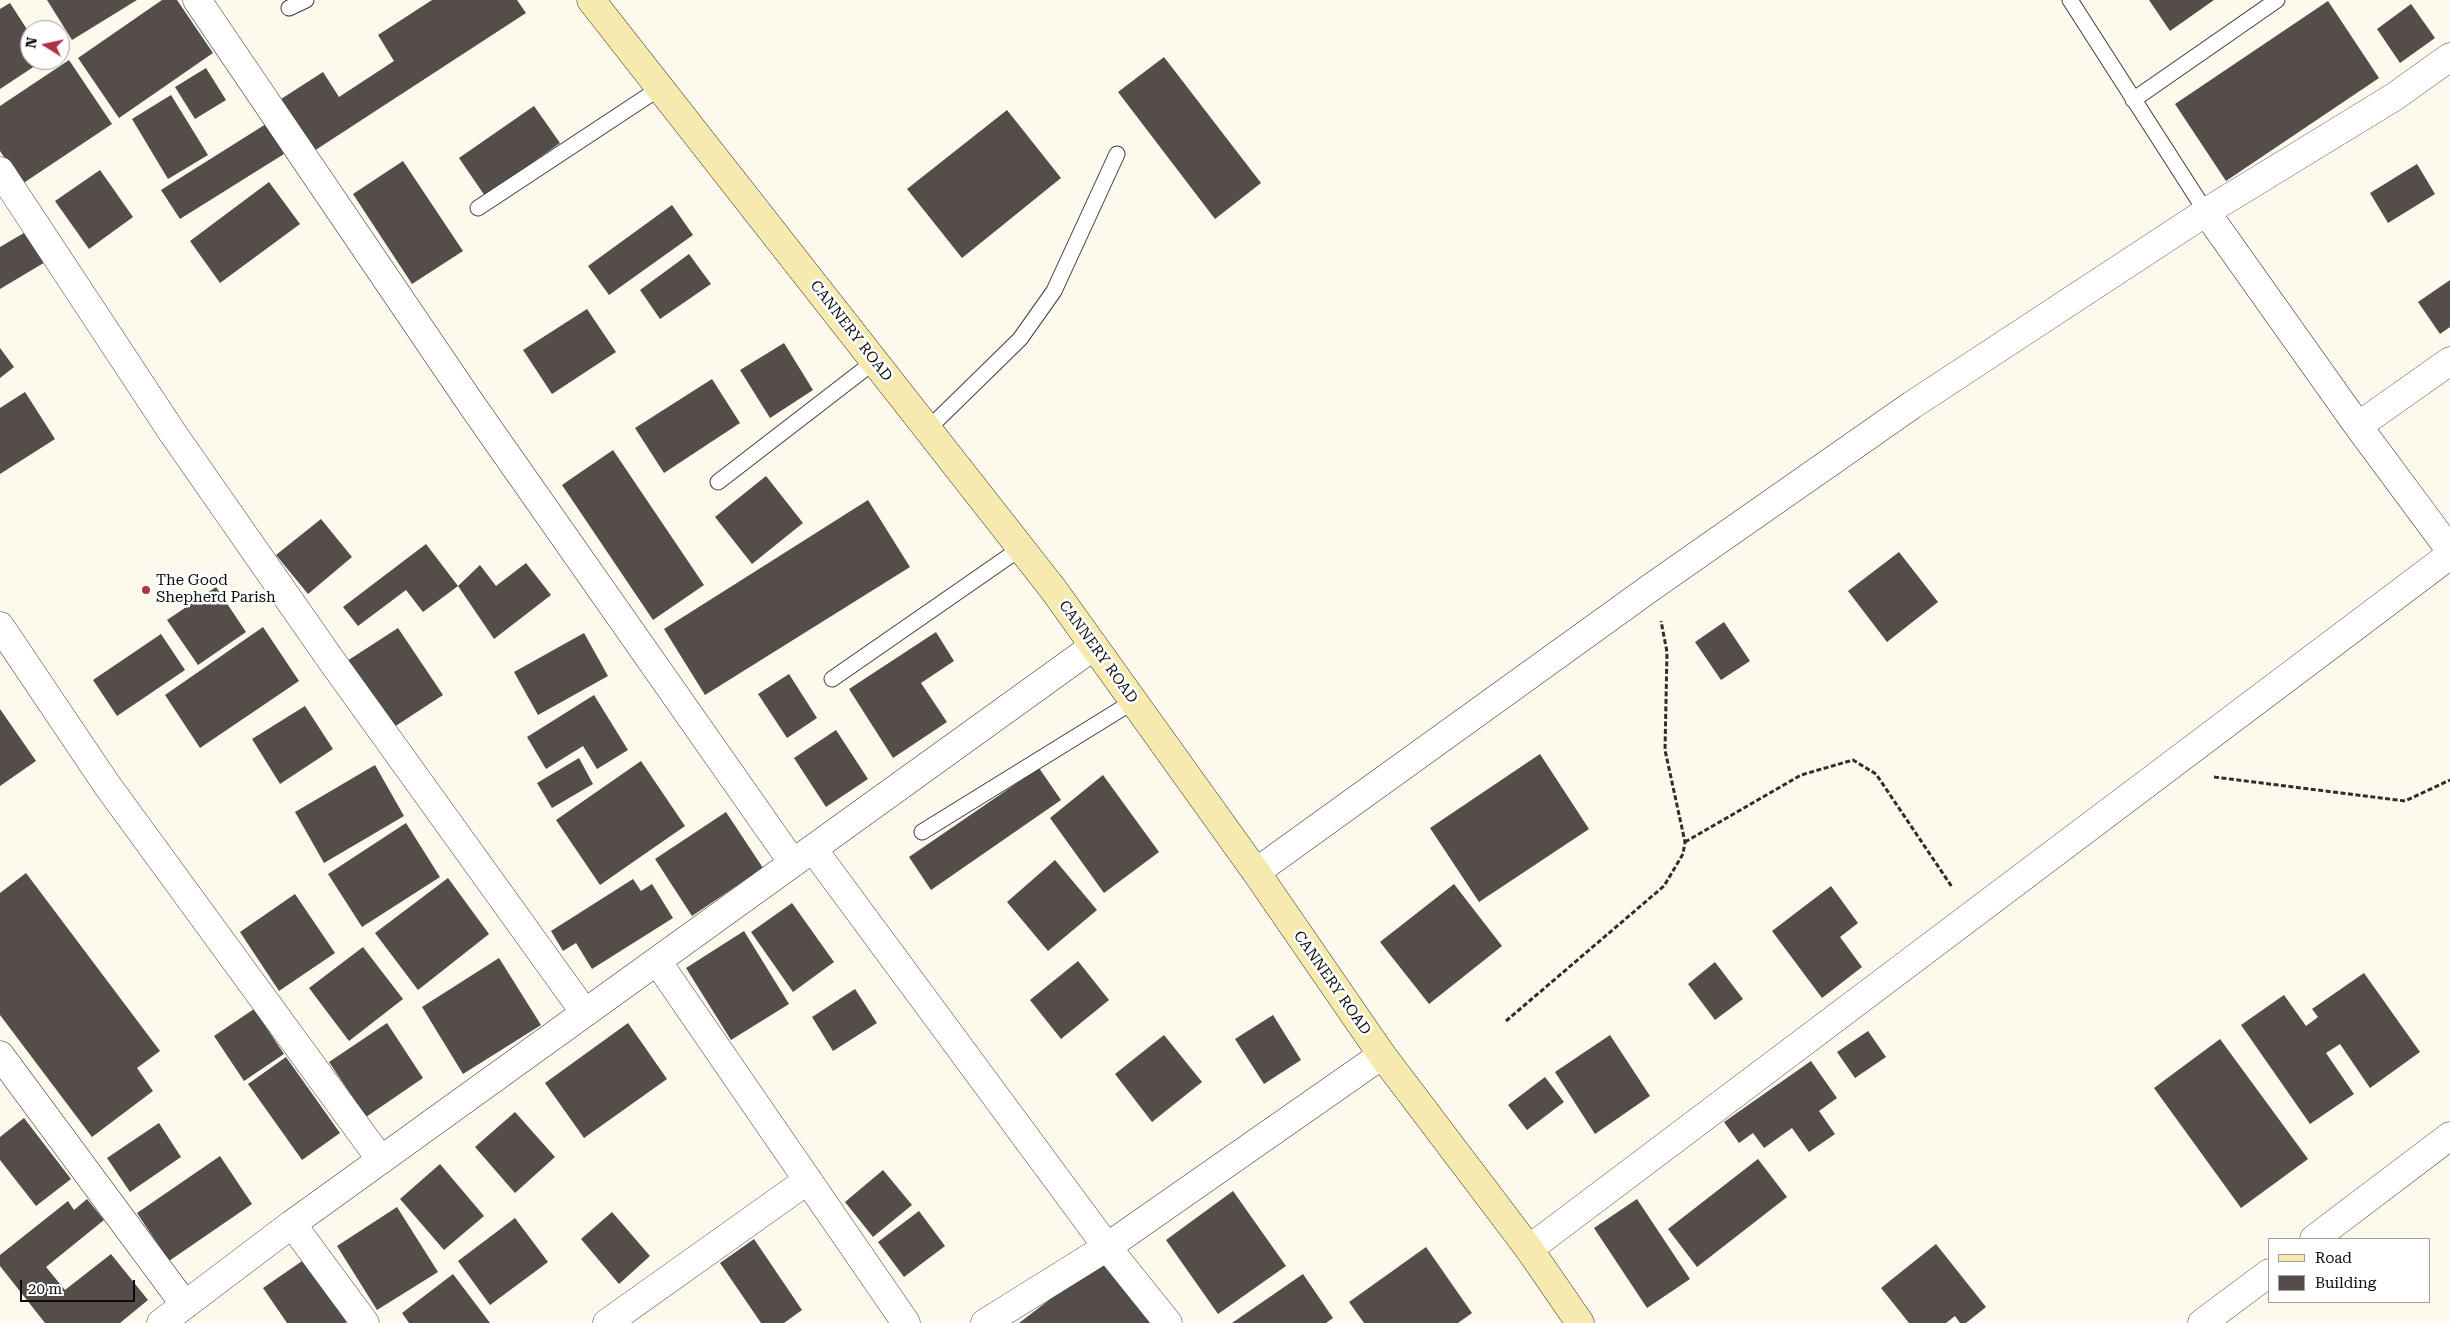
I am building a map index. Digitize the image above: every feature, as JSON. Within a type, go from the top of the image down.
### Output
[{"type":"main road","name":"CANNERY ROAD","points":[[591,0],[1021,548],[1134,701],[1256,872],[1382,1055],[1529,1249],[1580,1323]]},
{"type":"street","points":[[197,0],[474,408],[803,856],[1168,1323]]},
{"type":"street","points":[[1256,872],[1653,586],[1912,405],[2206,212],[2394,97],[2450,57]]},
{"type":"street","points":[[0,171],[172,432],[331,660],[585,1013]]},
{"type":"street","points":[[2206,212],[2358,426],[2450,550]]},
{"type":"street","points":[[2358,426],[2450,361]]},
{"type":"street","points":[[1529,1249],[2450,555]]},
{"type":"street","points":[[0,626],[107,785],[381,1160]]},
{"type":"street","points":[[161,1323],[292,1224],[1094,646]]},
{"type":"street","points":[[657,961],[906,1323]]},
{"type":"street","points":[[985,1323],[1107,1247],[1382,1055]]},
{"type":"street","points":[[0,1056],[185,1305]]},
{"type":"street","points":[[2315,1238],[2450,1136]]},
{"type":"street","points":[[607,1323],[808,1180]]},
{"type":"street","points":[[292,1224],[365,1323]]},
{"type":"street","points":[[2202,1323],[2268,1274]]},
{"type":"lane","points":[[289,8],[306,0]]},
{"type":"lane","points":[[2070,0],[2206,212]]},
{"type":"lane","points":[[2133,100],[2276,0]]},
{"type":"lane","points":[[478,208],[660,88]]},
{"type":"lane","points":[[928,429],[1020,338],[1054,292],[1117,154]]},
{"type":"lane","points":[[718,482],[875,361]]},
{"type":"lane","points":[[832,679],[1021,548]]},
{"type":"lane","points":[[922,832],[1134,701]]},
{"type":"path","points":[[1506,1021],[1664,886],[1683,854],[1685,842],[1665,750],[1667,652],[1653,586]]},
{"type":"path","points":[[1685,842],[1800,775],[1853,760],[1876,774],[1971,915]]},
{"type":"path","points":[[2164,770],[2405,802],[2450,780]]},
{"type":"building","points":[[47,0],[137,0],[72,40],[70,37],[70,20],[60,20]]},
{"type":"building","points":[[162,0],[177,0],[213,53],[119,118],[78,58]]},
{"type":"building","points":[[432,0],[517,0],[526,13],[314,151],[281,99],[323,72],[339,97],[394,61],[378,35]]},
{"type":"building","points":[[2149,0],[2214,0],[2170,31]]},
{"type":"building","points":[[2328,1],[2379,78],[2226,181],[2175,104]]},
{"type":"building","points":[[10,3],[21,20],[20,70],[29,70],[0,89],[0,9]]},
{"type":"building","points":[[2411,4],[2435,38],[2400,63],[2377,29]]},
{"type":"building","points":[[1164,57],[1261,183],[1215,219],[1118,92]]},
{"type":"building","points":[[70,61],[112,124],[22,184],[0,151],[0,106],[54,70],[70,70]]},
{"type":"building","points":[[206,68],[226,100],[195,119],[175,87]]},
{"type":"building","points":[[171,95],[208,155],[168,179],[132,119]]},
{"type":"building","points":[[534,106],[560,143],[485,196],[459,158]]},
{"type":"building","points":[[1007,110],[1061,178],[962,258],[907,189]]},
{"type":"building","points":[[266,124],[284,154],[180,219],[161,190]]},
{"type":"building","points":[[403,161],[463,251],[412,284],[353,194]]},
{"type":"building","points":[[2417,164],[2435,194],[2388,223],[2370,193]]},
{"type":"building","points":[[100,170],[133,217],[89,249],[55,201]]},
{"type":"building","points":[[269,182],[300,224],[220,283],[190,241]]},
{"type":"building","points":[[672,205],[693,235],[609,295],[588,266]]},
{"type":"building","points":[[29,230],[47,261],[0,289],[0,247]]},
{"type":"building","points":[[689,254],[711,284],[660,319],[640,290]]},
{"type":"building","points":[[2450,280],[2450,327],[2440,334],[2418,302]]},
{"type":"building","points":[[587,309],[616,352],[552,394],[523,350]]},
{"type":"building","points":[[784,343],[813,390],[770,418],[740,370]]},
{"type":"building","points":[[0,348],[14,367],[0,378]]},
{"type":"building","points":[[712,379],[740,423],[664,473],[635,428]]},
{"type":"building","points":[[25,392],[55,439],[0,474],[0,408]]},
{"type":"building","points":[[613,450],[704,585],[653,620],[562,485]]},
{"type":"building","points":[[766,476],[803,523],[752,564],[715,517]]},
{"type":"building","points":[[868,500],[910,567],[705,695],[664,629]]},
{"type":"building","points":[[321,519],[352,557],[308,594],[276,555]]},
{"type":"building","points":[[426,544],[458,586],[423,612],[406,590],[358,626],[343,607]]},
{"type":"building","points":[[1899,552],[1938,602],[1887,642],[1848,591]]},
{"type":"building","points":[[526,563],[551,595],[494,639],[458,586],[480,565],[496,586]]},
{"type":"building","points":[[216,587],[246,632],[198,665],[167,620]]},
{"type":"building","points":[[1724,622],[1750,661],[1721,680],[1695,642]]},
{"type":"building","points":[[263,627],[299,681],[200,748],[165,695]]},
{"type":"building","points":[[398,628],[443,695],[391,729],[347,661]]},
{"type":"building","points":[[936,632],[954,661],[921,683],[947,722],[893,758],[849,689]]},
{"type":"building","points":[[584,633],[608,676],[538,715],[514,672]]},
{"type":"building","points":[[161,634],[185,670],[117,716],[93,680]]},
{"type":"building","points":[[789,674],[817,718],[787,738],[758,694]]},
{"type":"building","points":[[594,695],[628,750],[597,769],[583,746],[546,769],[527,737]]},
{"type":"building","points":[[305,706],[333,749],[280,784],[252,739]]},
{"type":"building","points":[[0,709],[36,761],[0,786]]},
{"type":"building","points":[[836,730],[868,779],[826,807],[794,758]]},
{"type":"building","points":[[1540,754],[1589,829],[1479,902],[1430,828]]},
{"type":"building","points":[[579,758],[593,784],[552,808],[537,783]]},
{"type":"building","points":[[641,761],[685,826],[600,885],[556,820]]},
{"type":"building","points":[[375,765],[404,816],[324,863],[295,812]]},
{"type":"building","points":[[1039,768],[1061,800],[931,890],[909,857]]},
{"type":"building","points":[[1103,775],[1159,852],[1104,893],[1050,818]]},
{"type":"building","points":[[726,812],[763,868],[692,916],[655,859]]},
{"type":"building","points":[[406,823],[440,877],[362,927],[328,874]]},
{"type":"building","points":[[1055,860],[1097,910],[1048,951],[1007,902]]},
{"type":"building","points":[[26,873],[160,1051],[137,1068],[153,1091],[92,1137],[0,1015],[0,893]]},
{"type":"building","points":[[448,878],[489,934],[418,990],[375,933]]},
{"type":"building","points":[[633,879],[641,891],[652,884],[673,918],[592,969],[576,943],[563,951],[551,931]]},
{"type":"building","points":[[1454,884],[1502,946],[1429,1004],[1380,942]]},
{"type":"building","points":[[1831,886],[1858,923],[1840,937],[1862,967],[1822,998],[1772,931]]},
{"type":"building","points":[[295,894],[335,953],[279,991],[240,932]]},
{"type":"building","points":[[792,903],[834,962],[793,992],[751,932]]},
{"type":"building","points":[[744,931],[789,1004],[731,1040],[686,968]]},
{"type":"building","points":[[363,947],[403,999],[349,1041],[309,988]]},
{"type":"building","points":[[499,958],[541,1025],[463,1074],[422,1007]]},
{"type":"building","points":[[1078,961],[1109,1000],[1061,1039],[1030,1000]]},
{"type":"building","points":[[1715,962],[1743,999],[1715,1020],[1688,984]]},
{"type":"building","points":[[2364,973],[2420,1052],[2370,1088],[2340,1044],[2326,1053],[2354,1094],[2310,1124],[2241,1025],[2284,995],[2306,1026],[2318,1017],[2312,1009]]},
{"type":"building","points":[[855,989],[877,1023],[833,1051],[812,1017]]},
{"type":"building","points":[[254,1009],[284,1054],[244,1081],[214,1036]]},
{"type":"building","points":[[1273,1015],[1301,1060],[1264,1084],[1235,1039]]},
{"type":"building","points":[[387,1023],[423,1078],[366,1117],[329,1062]]},
{"type":"building","points":[[628,1023],[667,1079],[584,1138],[545,1083]]},
{"type":"building","points":[[1868,1031],[1886,1057],[1855,1078],[1837,1052]]},
{"type":"building","points":[[1164,1035],[1202,1082],[1152,1122],[1115,1074]]},
{"type":"building","points":[[1610,1035],[1650,1096],[1595,1134],[1555,1072]]},
{"type":"building","points":[[2220,1039],[2308,1159],[2241,1208],[2154,1088]]},
{"type":"building","points":[[286,1057],[340,1133],[302,1160],[248,1084]]},
{"type":"building","points":[[1811,1061],[1837,1098],[1819,1111],[1835,1134],[1809,1152],[1792,1128],[1764,1148],[1753,1133],[1739,1143],[1724,1122]]},
{"type":"building","points":[[1545,1077],[1564,1102],[1527,1130],[1508,1105]]},
{"type":"building","points":[[515,1112],[555,1157],[515,1193],[475,1147]]},
{"type":"building","points":[[24,1118],[71,1179],[36,1206],[0,1160],[0,1137]]},
{"type":"building","points":[[159,1123],[181,1157],[130,1192],[107,1158]]},
{"type":"building","points":[[220,1156],[252,1204],[169,1261],[137,1213]]},
{"type":"building","points":[[1758,1159],[1787,1197],[1697,1267],[1668,1229]]},
{"type":"building","points":[[440,1164],[484,1216],[444,1250],[400,1199]]},
{"type":"building","points":[[883,1170],[912,1205],[873,1237],[845,1202]]},
{"type":"building","points":[[1233,1191],[1286,1266],[1218,1314],[1166,1240]]},
{"type":"building","points":[[87,1199],[104,1220],[46,1267],[65,1290],[111,1254],[148,1300],[120,1323],[45,1323],[0,1266],[0,1255],[68,1201],[74,1210]]},
{"type":"building","points":[[1637,1199],[1690,1279],[1647,1308],[1594,1228]]},
{"type":"building","points":[[397,1207],[438,1272],[377,1310],[337,1246]]},
{"type":"building","points":[[919,1211],[945,1246],[904,1277],[878,1242]]},
{"type":"building","points":[[612,1212],[650,1256],[619,1284],[581,1239]]},
{"type":"building","points":[[515,1218],[548,1262],[490,1305],[458,1261]]},
{"type":"building","points":[[754,1239],[802,1310],[784,1323],[761,1323],[720,1263]]},
{"type":"building","points":[[1936,1244],[1986,1307],[1966,1323],[1960,1323],[1955,1316],[1946,1323],[1909,1323],[1881,1288]]},
{"type":"building","points":[[1426,1247],[1472,1313],[1458,1323],[1364,1323],[1349,1302]]},
{"type":"building","points":[[305,1259],[348,1321],[345,1323],[287,1323],[263,1288]]},
{"type":"building","points":[[1103,1259],[1150,1323],[1019,1323]]},
{"type":"building","points":[[453,1274],[490,1323],[409,1323],[402,1313]]},
{"type":"building","points":[[1303,1274],[1333,1318],[1326,1323],[1232,1323]]},
{"type":"place","name":"The Good Shepherd Parish","points":[[146,590]]}]
